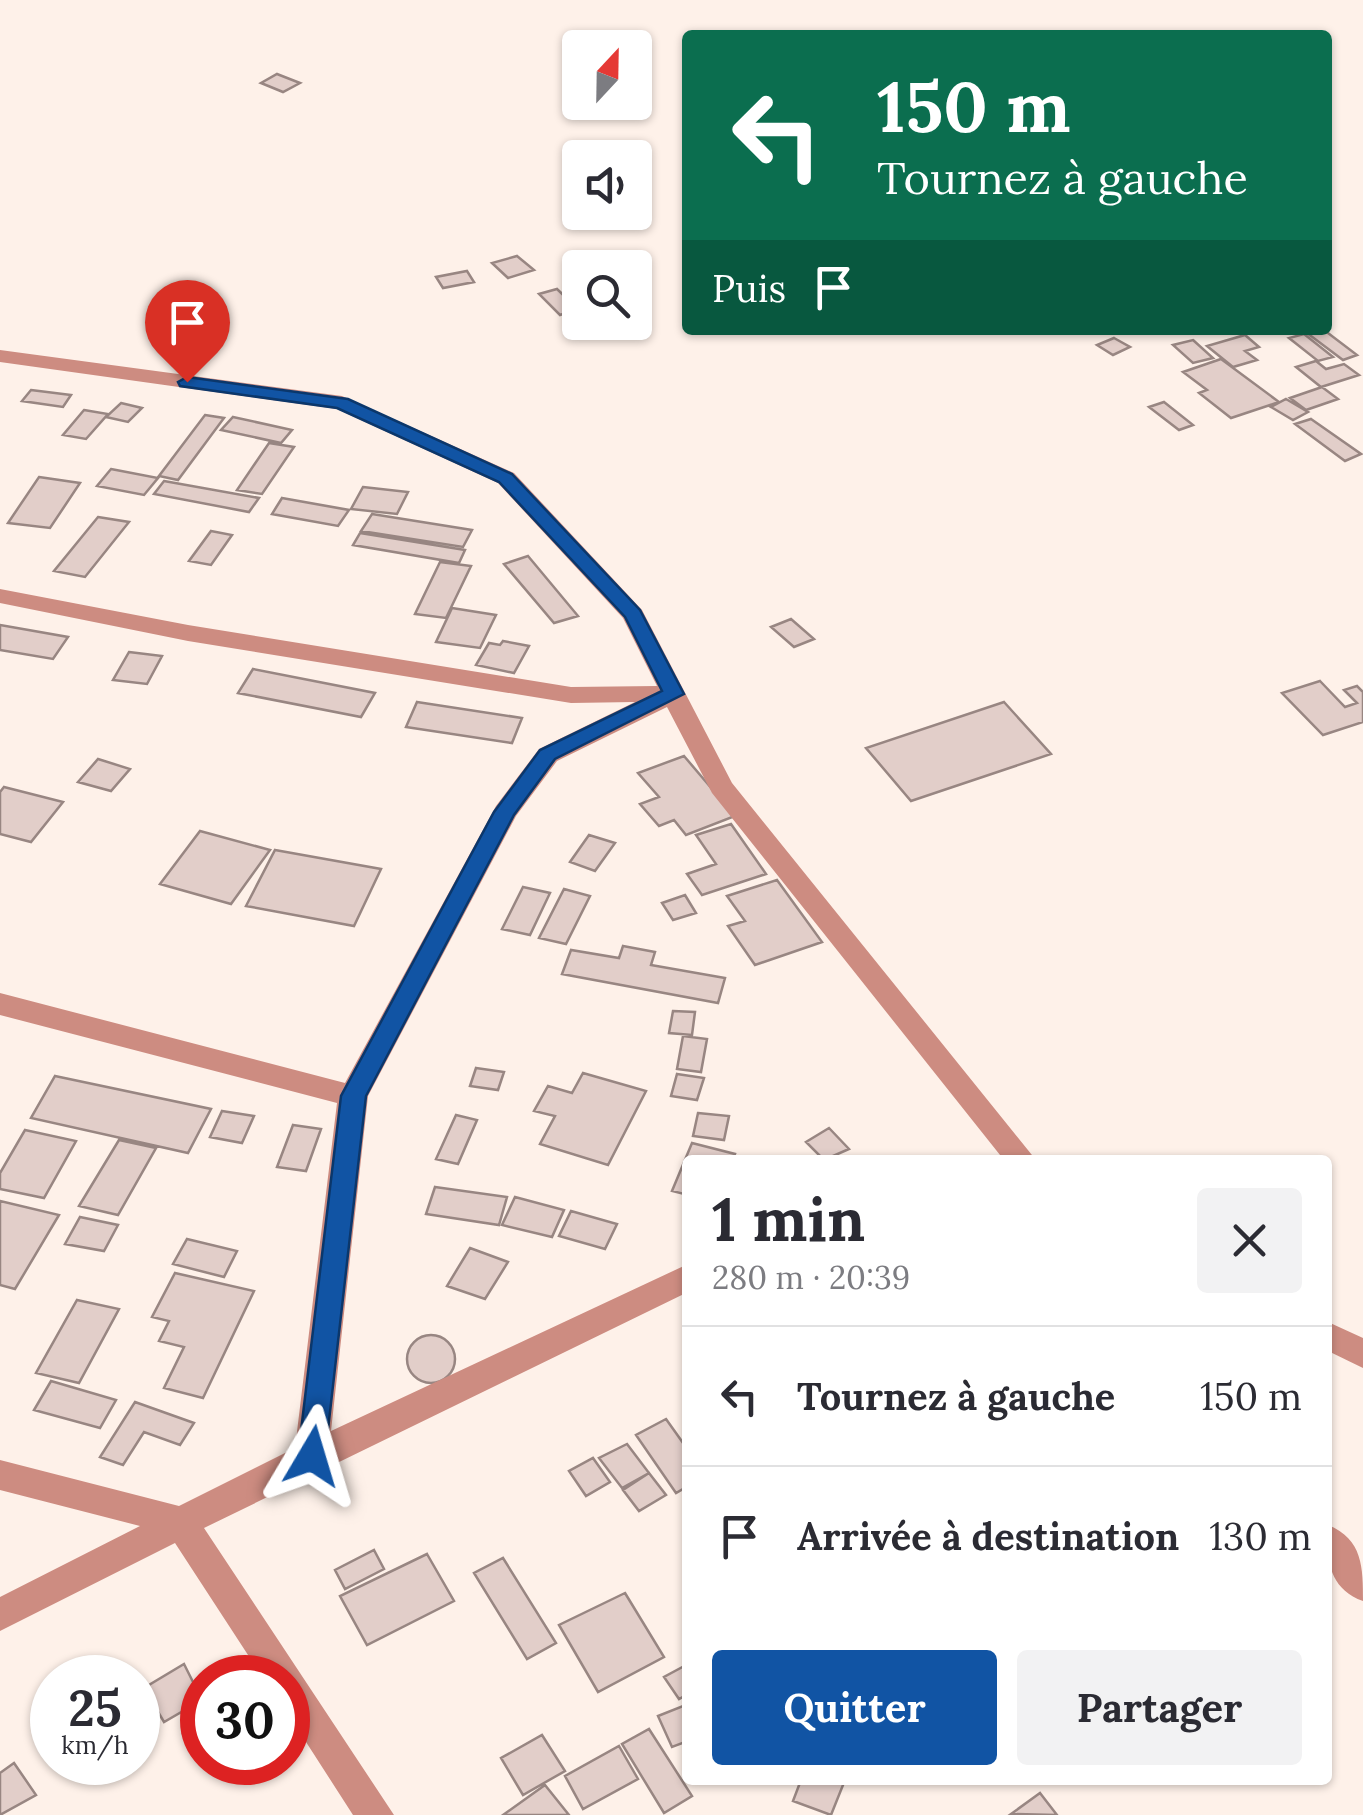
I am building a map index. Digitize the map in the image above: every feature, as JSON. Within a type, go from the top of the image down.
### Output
[{"type":"street","points":[[0,356],[342,403],[506,478],[633,615],[721,787],[1017,1155]]},
{"type":"street","points":[[0,596],[188,633],[570,695],[673,694]]},
{"type":"street","points":[[312,1456],[354,1096],[505,812],[548,754],[673,694]]},
{"type":"street","points":[[0,1004],[354,1096]]},
{"type":"street","points":[[0,1615],[312,1456],[682,1280]]},
{"type":"street","points":[[1332,1337],[1363,1354]]},
{"type":"street","points":[[0,1474],[181,1522],[269,1655]]},
{"type":"street","points":[[1332,1546],[1363,1585]]},
{"type":"street","points":[[310,1716],[375,1815]]},
{"type":"building","points":[[277,74],[300,83],[283,92],[261,83]]},
{"type":"building","points":[[517,256],[534,270],[508,278],[492,263]]},
{"type":"building","points":[[467,271],[474,282],[443,288],[436,277]]},
{"type":"building","points":[[557,289],[562,294],[562,314],[560,315],[539,294]]},
{"type":"building","points":[[1245,335],[1259,347],[1245,351],[1257,360],[1233,367],[1207,346]]},
{"type":"building","points":[[1305,335],[1333,357],[1318,361],[1289,338]]},
{"type":"building","points":[[1310,335],[1331,335],[1357,355],[1343,360]]},
{"type":"building","points":[[1114,338],[1130,347],[1113,355],[1097,345]]},
{"type":"building","points":[[1193,340],[1213,358],[1193,363],[1173,345]]},
{"type":"building","points":[[1221,359],[1279,402],[1231,418],[1199,393],[1207,390],[1183,372]]},
{"type":"building","points":[[1316,361],[1326,369],[1344,364],[1359,375],[1321,387],[1296,367]]},
{"type":"building","points":[[1322,387],[1338,399],[1306,410],[1290,398]]},
{"type":"building","points":[[31,390],[71,395],[63,407],[22,401]]},
{"type":"building","points":[[1286,399],[1308,412],[1293,420],[1271,407]]},
{"type":"building","points":[[1164,402],[1193,425],[1179,430],[1149,407]]},
{"type":"building","points":[[121,403],[142,408],[128,422],[106,417]]},
{"type":"building","points":[[84,410],[108,414],[86,439],[63,435]]},
{"type":"building","points":[[205,415],[224,418],[178,480],[159,476]]},
{"type":"building","points":[[233,417],[292,430],[281,443],[221,430]]},
{"type":"building","points":[[1311,419],[1361,454],[1345,461],[1295,424]]},
{"type":"building","points":[[269,443],[294,447],[262,494],[237,490]]},
{"type":"building","points":[[111,469],[158,478],[144,495],[97,486]]},
{"type":"building","points":[[39,477],[80,483],[50,528],[8,523]]},
{"type":"building","points":[[164,481],[259,498],[249,512],[154,494]]},
{"type":"building","points":[[363,487],[408,492],[397,514],[351,509]]},
{"type":"building","points":[[282,498],[349,510],[338,526],[272,514]]},
{"type":"building","points":[[372,514],[472,530],[463,547],[361,531]]},
{"type":"building","points":[[98,517],[129,522],[85,577],[54,571]]},
{"type":"building","points":[[211,531],[232,535],[211,565],[189,561]]},
{"type":"building","points":[[360,533],[465,550],[459,563],[353,545]]},
{"type":"building","points":[[528,556],[578,616],[554,623],[504,564]]},
{"type":"building","points":[[440,562],[471,566],[446,618],[415,614]]},
{"type":"building","points":[[452,608],[496,615],[480,648],[436,642]]},
{"type":"building","points":[[791,619],[814,639],[794,647],[771,627]]},
{"type":"building","points":[[0,625],[68,637],[53,659],[0,650]]},
{"type":"building","points":[[503,641],[529,646],[514,673],[476,665],[489,643],[500,645]]},
{"type":"building","points":[[129,652],[162,656],[147,684],[113,680]]},
{"type":"building","points":[[253,669],[375,693],[361,717],[238,693]]},
{"type":"building","points":[[1320,681],[1345,707],[1357,703],[1344,690],[1357,686],[1363,692],[1363,722],[1323,735],[1282,693]]},
{"type":"building","points":[[417,702],[522,718],[512,743],[406,727]]},
{"type":"building","points":[[1004,702],[1051,754],[911,801],[866,748]]},
{"type":"building","points":[[684,756],[735,816],[686,835],[674,820],[659,826],[640,804],[659,797],[638,773]]},
{"type":"building","points":[[98,759],[130,769],[111,791],[78,782]]},
{"type":"building","points":[[4,787],[63,802],[31,842],[0,834],[0,792]]},
{"type":"building","points":[[731,824],[766,874],[702,895],[687,874],[716,864],[696,835]]},
{"type":"building","points":[[200,831],[270,850],[231,904],[160,884]]},
{"type":"building","points":[[589,835],[615,843],[595,871],[570,862]]},
{"type":"building","points":[[275,850],[381,869],[354,926],[246,906]]},
{"type":"building","points":[[777,880],[822,942],[755,965],[728,926],[745,921],[727,896]]},
{"type":"building","points":[[523,887],[550,893],[530,935],[502,929]]},
{"type":"building","points":[[564,889],[590,896],[566,944],[539,938]]},
{"type":"building","points":[[685,895],[696,913],[673,920],[662,903]]},
{"type":"building","points":[[623,946],[655,952],[651,965],[725,978],[718,1003],[562,974],[571,950],[619,958]]},
{"type":"building","points":[[673,1011],[695,1012],[692,1035],[669,1033]]},
{"type":"building","points":[[683,1036],[707,1039],[701,1072],[677,1069]]},
{"type":"building","points":[[476,1068],[504,1072],[498,1090],[470,1086]]},
{"type":"building","points":[[583,1073],[646,1091],[608,1165],[540,1144],[555,1116],[534,1111],[548,1086],[572,1093]]},
{"type":"building","points":[[677,1074],[704,1078],[697,1100],[671,1096]]},
{"type":"building","points":[[55,1076],[211,1109],[188,1153],[31,1118]]},
{"type":"building","points":[[222,1111],[254,1116],[242,1143],[210,1137]]},
{"type":"building","points":[[698,1113],[729,1116],[724,1140],[693,1136]]},
{"type":"building","points":[[456,1115],[477,1120],[458,1164],[436,1159]]},
{"type":"building","points":[[293,1125],[321,1129],[306,1171],[277,1167]]},
{"type":"building","points":[[829,1128],[849,1149],[835,1155],[819,1155],[806,1142]]},
{"type":"building","points":[[25,1130],[76,1141],[44,1198],[0,1189],[0,1173]]},
{"type":"building","points":[[119,1140],[156,1148],[118,1215],[79,1206]]},
{"type":"building","points":[[692,1143],[735,1154],[735,1155],[687,1155]]},
{"type":"building","points":[[682,1167],[682,1194],[672,1191]]},
{"type":"building","points":[[435,1187],[507,1197],[499,1225],[426,1214]]},
{"type":"building","points":[[515,1197],[564,1210],[552,1237],[502,1225]]},
{"type":"building","points":[[0,1201],[59,1215],[15,1289],[0,1285]]},
{"type":"building","points":[[571,1211],[617,1224],[605,1249],[559,1236]]},
{"type":"building","points":[[80,1217],[118,1225],[104,1251],[65,1244]]},
{"type":"building","points":[[187,1239],[237,1251],[224,1277],[173,1264]]},
{"type":"building","points":[[470,1248],[508,1262],[485,1299],[447,1286]]},
{"type":"building","points":[[175,1273],[254,1291],[203,1398],[164,1388],[184,1347],[159,1341],[169,1321],[152,1317]]},
{"type":"building","points":[[77,1300],[119,1309],[79,1383],[36,1373]]},
{"type":"building","points":[[431,1335],[448,1342],[455,1359],[448,1376],[431,1383],[414,1376],[407,1359],[414,1342]]},
{"type":"building","points":[[51,1381],[116,1400],[100,1428],[34,1410]]},
{"type":"building","points":[[135,1402],[194,1423],[180,1445],[144,1432],[123,1465],[100,1457]]},
{"type":"building","points":[[666,1419],[682,1442],[682,1490],[676,1493],[636,1435]]},
{"type":"building","points":[[627,1444],[649,1473],[622,1488],[599,1458]]},
{"type":"building","points":[[593,1458],[610,1482],[586,1496],[569,1471]]},
{"type":"building","points":[[649,1473],[666,1495],[639,1511],[623,1490]]},
{"type":"building","points":[[374,1550],[384,1569],[345,1589],[335,1570]]},
{"type":"building","points":[[427,1554],[454,1601],[367,1645],[340,1596]]},
{"type":"building","points":[[503,1558],[556,1643],[527,1659],[474,1573]]},
{"type":"building","points":[[625,1593],[664,1657],[598,1692],[559,1625]]},
{"type":"building","points":[[180,1666],[180,1713],[164,1722],[160,1715],[160,1678]]},
{"type":"building","points":[[682,1667],[682,1697],[679,1699],[664,1677]]},
{"type":"building","points":[[682,1706],[682,1743],[672,1747],[658,1716]]},
{"type":"building","points":[[649,1729],[692,1796],[664,1813],[622,1744]]},
{"type":"building","points":[[542,1735],[565,1771],[523,1795],[501,1758]]},
{"type":"building","points":[[619,1746],[638,1779],[583,1809],[565,1776]]},
{"type":"building","points":[[14,1763],[36,1795],[0,1815],[0,1773]]},
{"type":"building","points":[[545,1785],[569,1815],[503,1815]]},
{"type":"building","points":[[799,1785],[843,1785],[831,1815],[793,1801]]},
{"type":"building","points":[[1040,1793],[1057,1815],[1011,1814]]},
{"type":"route","points":[[187,382],[342,403],[506,478],[633,615],[673,694],[548,754],[505,812],[354,1096],[312,1456]]}]
